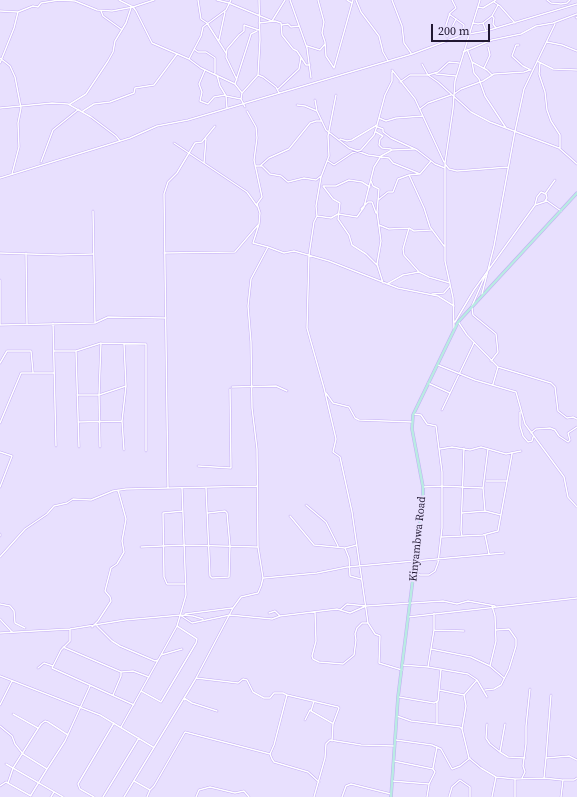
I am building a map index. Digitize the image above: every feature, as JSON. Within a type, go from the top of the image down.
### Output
[{"type":"street","points":[[0,10],[18,12],[33,6],[38,7],[41,3],[59,0],[75,1],[101,11],[132,7],[154,0]]},
{"type":"street","points":[[119,0],[132,7],[143,23],[150,42],[189,59],[205,70],[235,84],[242,92]]},
{"type":"street","points":[[198,0],[200,15],[219,40],[226,53],[229,66],[237,80]]},
{"type":"street","points":[[216,0],[229,3],[272,21],[279,22],[282,25],[288,24],[291,27],[299,26]]},
{"type":"street","points":[[219,40],[226,10],[231,0]]},
{"type":"street","points":[[244,107],[241,99],[242,92],[258,75],[259,0]]},
{"type":"street","points":[[259,23],[272,21],[285,0]]},
{"type":"street","points":[[290,0],[306,46],[311,78]]},
{"type":"street","points":[[318,0],[324,22],[322,33],[325,44],[326,58],[334,68],[354,0],[379,36],[383,52],[388,61]]},
{"type":"street","points":[[347,0],[352,3]]},
{"type":"street","points":[[392,0],[402,26],[404,42],[412,54]]},
{"type":"street","points":[[452,0],[456,8],[449,14],[446,25],[447,37],[456,20]]},
{"type":"street","points":[[454,330],[454,306],[446,267],[444,246],[445,166],[456,76],[479,0]]},
{"type":"street","points":[[478,7],[482,8],[490,2],[494,2],[496,0]]},
{"type":"street","points":[[546,0],[551,3],[561,4],[567,3],[570,0]]},
{"type":"street","points":[[494,2],[514,23]]},
{"type":"street","points":[[0,178],[120,141],[157,126],[188,120],[412,54],[463,35],[486,31],[577,4]]},
{"type":"street","points":[[473,23],[483,23],[492,16],[498,5]]},
{"type":"street","points":[[70,104],[86,94],[110,57],[115,41],[128,18],[132,7]]},
{"type":"street","points":[[189,59],[201,36],[202,29],[207,23],[226,10]]},
{"type":"street","points":[[101,11],[103,16],[122,29]]},
{"type":"street","points":[[0,63],[14,28],[18,12]]},
{"type":"street","points":[[449,14],[464,27],[463,35]]},
{"type":"street","points":[[463,52],[511,35],[521,34],[536,26],[553,23],[577,14]]},
{"type":"street","points":[[492,16],[494,18],[493,24],[496,28]]},
{"type":"street","points":[[483,23],[486,31]]},
{"type":"street","points":[[481,298],[494,246],[524,89],[555,24]]},
{"type":"street","points":[[226,53],[230,45],[244,31],[244,25],[258,30]]},
{"type":"street","points":[[282,25],[282,35],[293,49],[297,51],[306,65],[310,65]]},
{"type":"street","points":[[235,84],[251,34],[258,30]]},
{"type":"street","points":[[547,42],[562,45],[577,51]]},
{"type":"street","points":[[306,46],[320,50],[325,44]]},
{"type":"street","points":[[519,45],[516,45],[512,56],[523,66],[533,71]]},
{"type":"street","points":[[484,68],[490,55],[488,47]]},
{"type":"street","points":[[194,49],[198,52],[206,52],[215,58],[215,74]]},
{"type":"street","points":[[468,49],[473,71],[480,82],[485,96],[506,128]]},
{"type":"street","points":[[83,111],[94,104],[110,102],[134,92],[135,88],[154,85],[177,54]]},
{"type":"street","points":[[278,89],[299,69],[301,58]]},
{"type":"street","points":[[1,59],[10,66],[15,77],[20,105],[18,123],[19,147],[12,175]]},
{"type":"street","points":[[538,61],[553,70],[577,70]]},
{"type":"street","points":[[434,74],[449,62],[459,63]]},
{"type":"street","points":[[472,62],[484,68],[492,75]]},
{"type":"street","points":[[540,63],[539,74],[545,92],[547,110],[551,121],[560,135],[560,149]]},
{"type":"street","points":[[422,64],[428,75],[438,82],[471,112],[506,128],[560,149],[577,164]]},
{"type":"street","points":[[205,70],[200,84],[202,92],[200,101],[208,104],[214,97],[226,96],[241,99]]},
{"type":"street","points":[[328,159],[329,163],[334,165],[366,146],[376,132],[376,126],[385,95],[392,81],[392,70],[415,99],[445,166]]},
{"type":"street","points":[[420,109],[428,103],[453,96],[461,88],[480,82],[497,73],[524,72],[530,70]]},
{"type":"street","points":[[400,82],[410,75],[434,74],[456,76]]},
{"type":"street","points":[[217,75],[220,86],[226,96],[227,108]]},
{"type":"street","points":[[258,75],[263,77],[278,89],[279,93]]},
{"type":"street","points":[[336,95],[328,132],[328,159],[321,176],[316,206],[317,216],[314,222],[309,255],[307,328],[336,439],[333,452],[340,457],[352,512],[368,623],[375,634],[380,636],[379,663],[402,670]]},
{"type":"street","points":[[315,100],[317,112],[328,132],[338,138],[347,141],[352,140],[376,126]]},
{"type":"street","points":[[0,108],[59,102],[70,104],[83,111],[116,136],[120,141]]},
{"type":"street","points":[[297,105],[305,106],[317,112]]},
{"type":"street","points":[[41,162],[53,130],[79,109]]},
{"type":"street","points":[[247,111],[257,132],[254,157],[262,197],[257,206]]},
{"type":"street","points":[[379,118],[386,121],[399,117],[423,116]]},
{"type":"street","points":[[260,166],[269,158],[289,149],[310,123],[322,121]]},
{"type":"street","points":[[204,164],[204,144],[215,126]]},
{"type":"street","points":[[376,126],[383,129],[383,132],[389,137],[414,149],[431,161],[458,171],[508,167]]},
{"type":"street","points":[[376,132],[383,136],[380,139],[379,145],[382,148],[394,150],[414,149]]},
{"type":"street","points":[[168,488],[164,253],[166,187],[178,173],[195,143],[202,142],[208,136]]},
{"type":"street","points":[[338,138],[346,146],[357,151],[368,155],[389,158],[393,163],[420,174]]},
{"type":"street","points":[[174,143],[247,192],[260,213],[259,224],[253,243],[284,253],[294,251],[336,263],[383,283],[442,298],[454,306]]},
{"type":"street","points":[[317,216],[330,218],[338,214],[356,218],[361,214],[370,187],[374,167],[381,156],[394,150]]},
{"type":"street","points":[[378,200],[388,192],[393,192],[398,179],[409,175],[420,174],[431,161]]},
{"type":"street","points":[[255,166],[260,166],[272,175],[281,176],[288,182],[304,178],[316,180],[321,176]]},
{"type":"street","points":[[409,175],[424,208],[431,230],[444,246]]},
{"type":"street","points":[[320,186],[336,186],[349,180],[362,182],[370,187]]},
{"type":"street","points":[[545,201],[547,198],[546,194],[555,180]]},
{"type":"street","points":[[371,181],[373,186],[379,189],[377,215]]},
{"type":"street","points":[[323,186],[333,199],[340,203],[338,219],[349,236],[352,245],[366,254],[378,266]]},
{"type":"street","points":[[454,323],[459,313],[535,205],[539,194],[541,192],[546,194]]},
{"type":"street","name":"Kinyambwa Road","points":[[391,796],[396,746],[398,697],[423,499],[423,487],[412,422],[414,414],[458,322],[577,193]]},
{"type":"street","points":[[535,205],[545,201],[549,202],[561,211]]},
{"type":"street","points":[[364,207],[365,208],[361,209],[368,202],[372,202],[377,215],[380,242],[378,266],[383,283]]},
{"type":"street","points":[[93,211],[95,324]]},
{"type":"street","points":[[164,253],[235,252],[259,224]]},
{"type":"street","points":[[379,225],[389,229],[409,228],[414,231],[431,230]]},
{"type":"street","points":[[409,228],[403,252],[419,272],[450,285]]},
{"type":"street","points":[[124,797],[196,678],[230,615],[232,608],[241,597],[258,593],[263,578],[258,547],[257,449],[253,414],[251,342],[248,312],[251,279],[268,247]]},
{"type":"street","points":[[0,253],[93,254]]},
{"type":"street","points":[[26,253],[27,324]]},
{"type":"street","points":[[387,284],[403,275],[419,272]]},
{"type":"street","points":[[487,273],[471,308],[473,315],[496,334],[498,352],[491,361]]},
{"type":"street","points":[[0,280],[0,325],[53,323],[95,324],[108,317],[166,318]]},
{"type":"street","points":[[431,295],[444,293],[450,285]]},
{"type":"street","points":[[458,322],[474,343],[498,367],[551,382],[555,387],[558,411],[567,418],[573,417],[577,419]]},
{"type":"street","points":[[53,323],[56,446]]},
{"type":"street","points":[[54,351],[76,351],[101,343],[146,344],[146,451]]},
{"type":"street","points":[[100,447],[99,395],[101,343]]},
{"type":"street","points":[[442,410],[474,343]]},
{"type":"street","points":[[124,344],[126,386],[122,421],[124,450]]},
{"type":"street","points":[[0,363],[7,351],[31,351],[33,372]]},
{"type":"street","points":[[76,351],[79,447]]},
{"type":"street","points":[[437,364],[458,374],[516,392],[525,424],[533,437],[564,477],[568,497],[577,507]]},
{"type":"street","points":[[492,385],[498,367]]},
{"type":"street","points":[[0,423],[18,376],[24,372],[54,373]]},
{"type":"street","points":[[428,383],[450,393]]},
{"type":"street","points":[[77,395],[99,395],[126,386]]},
{"type":"street","points":[[198,466],[231,468],[231,388],[276,386],[287,391]]},
{"type":"street","points":[[324,390],[333,403],[350,407],[355,418],[359,420],[412,422]]},
{"type":"street","points":[[328,408],[333,403]]},
{"type":"street","points":[[520,410],[520,426],[523,436],[528,442],[532,441],[533,437]]},
{"type":"street","points":[[414,414],[421,415],[427,424],[436,426],[440,449],[442,486],[439,560],[432,574],[420,576],[415,571]]},
{"type":"street","points":[[78,422],[122,421]]},
{"type":"street","points":[[531,432],[536,429],[550,428],[555,430],[559,436],[568,442],[570,440],[568,433],[577,427]]},
{"type":"street","points":[[440,449],[464,448],[470,450],[481,447],[506,454],[521,451]]},
{"type":"street","points":[[462,536],[464,448]]},
{"type":"street","points":[[485,511],[483,488],[488,450]]},
{"type":"street","points":[[0,452],[12,456],[0,487]]},
{"type":"street","points":[[441,537],[485,535],[498,532],[512,454]]},
{"type":"street","points":[[486,481],[507,482]]},
{"type":"street","points":[[0,557],[25,529],[47,514],[54,506],[67,503],[73,498],[91,500],[118,490],[257,486]]},
{"type":"street","points":[[423,487],[463,486],[483,488]]},
{"type":"street","points":[[121,727],[176,626],[186,595],[182,488]]},
{"type":"street","points":[[206,488],[210,576],[212,578],[229,577],[230,546],[227,513],[225,511],[208,514]]},
{"type":"street","points":[[92,627],[112,601],[105,591],[111,568],[117,564],[124,552],[122,541],[126,519],[118,490]]},
{"type":"street","points":[[306,505],[326,522],[338,546]]},
{"type":"street","points":[[183,511],[163,513],[163,546],[165,582],[170,584],[186,584]]},
{"type":"street","points":[[462,513],[485,511],[501,515]]},
{"type":"street","points":[[290,516],[314,545],[338,546],[345,548],[357,546]]},
{"type":"street","points":[[485,535],[489,555]]},
{"type":"street","points":[[141,547],[184,545],[258,547]]},
{"type":"street","points":[[345,548],[350,576],[361,579]]},
{"type":"street","points":[[263,578],[317,573],[349,567],[504,553]]},
{"type":"street","points":[[408,616],[577,598]]},
{"type":"street","points":[[340,610],[347,604],[366,606],[443,601],[457,604],[468,601],[495,606]]},
{"type":"street","points":[[0,604],[10,606],[14,610],[15,623],[25,628]]},
{"type":"street","points":[[180,615],[192,623],[230,615],[272,619],[280,616],[340,610],[350,614],[366,606]]},
{"type":"street","points":[[490,666],[496,646],[495,616],[492,606]]},
{"type":"street","points":[[0,633],[92,627],[125,620],[232,608]]},
{"type":"street","points":[[269,613],[275,611],[280,616]]},
{"type":"street","points":[[315,612],[316,640],[312,656],[313,659],[319,662],[343,664],[354,655],[356,640],[355,634],[357,628],[362,623],[368,623]]},
{"type":"street","points":[[428,667],[434,630],[434,613]]},
{"type":"street","points":[[180,615],[194,616],[203,620]]},
{"type":"street","points":[[0,619],[12,633]]},
{"type":"street","points":[[97,626],[112,641],[120,646],[155,662],[159,659]]},
{"type":"street","points":[[141,691],[161,702],[196,644],[197,639],[176,626]]},
{"type":"street","points":[[53,666],[63,647],[70,640],[70,629]]},
{"type":"street","points":[[484,690],[498,687],[504,678],[516,646],[516,639],[509,629],[496,630]]},
{"type":"street","points":[[434,630],[464,631]]},
{"type":"street","points":[[63,647],[121,672],[133,671],[149,677]]},
{"type":"street","points":[[161,656],[182,649]]},
{"type":"street","points":[[431,649],[471,657],[490,666],[504,678]]},
{"type":"street","points":[[38,668],[44,663],[53,666],[52,668],[90,686],[134,704]]},
{"type":"street","points":[[402,664],[468,674],[477,680],[487,697]]},
{"type":"street","points":[[437,724],[437,701],[441,669]]},
{"type":"street","points":[[113,695],[121,676],[121,672]]},
{"type":"street","points":[[0,676],[81,707],[114,723],[153,747]]},
{"type":"street","points":[[196,678],[238,683],[243,679],[247,680],[253,692],[264,698],[270,698],[274,693],[283,692],[287,695],[339,708],[332,724],[332,741]]},
{"type":"street","points":[[464,695],[477,680]]},
{"type":"street","points":[[0,705],[12,681]]},
{"type":"street","points":[[0,786],[4,782],[8,783],[31,797],[68,735],[90,686]]},
{"type":"street","points":[[522,779],[525,772],[523,766],[525,758],[526,726],[530,689]]},
{"type":"street","points":[[439,690],[464,695]]},
{"type":"street","points":[[270,754],[274,745],[287,695]]},
{"type":"street","points":[[464,695],[466,706],[462,729],[470,758],[481,768],[496,776],[515,779],[544,778],[574,780],[577,778]]},
{"type":"street","points":[[544,778],[551,695]]},
{"type":"street","points":[[398,697],[434,703],[437,701]]},
{"type":"street","points":[[184,698],[192,703],[217,710]]},
{"type":"street","points":[[305,720],[314,701]]},
{"type":"street","points":[[310,710],[332,724]]},
{"type":"street","points":[[13,714],[38,728]]},
{"type":"street","points":[[397,716],[411,721],[460,727],[462,729]]},
{"type":"street","points":[[8,783],[13,768],[38,728],[45,721],[68,735]]},
{"type":"street","points":[[94,797],[80,789],[78,784],[114,723]]},
{"type":"street","points":[[487,724],[485,734],[490,744],[508,757],[525,758]]},
{"type":"street","points":[[500,752],[505,724]]},
{"type":"street","points":[[0,726],[12,736],[15,744],[23,754],[47,769]]},
{"type":"street","points":[[147,797],[185,732],[270,754],[274,762],[308,772],[319,782]]},
{"type":"street","points":[[103,797],[139,738]]},
{"type":"street","points":[[396,740],[441,749],[446,755],[452,769],[460,766],[470,758]]},
{"type":"street","points":[[318,797],[314,797],[325,758],[326,744],[332,741],[360,745],[396,746]]},
{"type":"street","points":[[427,797],[429,784],[435,772],[433,768],[437,747]]},
{"type":"street","points":[[546,758],[569,756],[577,760]]},
{"type":"street","points":[[394,761],[433,768]]},
{"type":"street","points":[[6,764],[63,797]]},
{"type":"street","points":[[492,797],[496,776]]},
{"type":"street","points":[[515,779],[515,797]]},
{"type":"street","points":[[448,797],[452,788],[460,780],[470,787],[470,797]]},
{"type":"street","points":[[561,797],[562,780]]},
{"type":"street","points":[[134,781],[150,790]]},
{"type":"street","points":[[392,781],[429,784]]},
{"type":"street","points":[[342,797],[346,786],[351,784],[391,796]]},
{"type":"street","points":[[196,797],[200,790],[210,787],[235,793],[244,791],[249,797]]},
{"type":"street","points":[[51,797],[54,792]]}]
